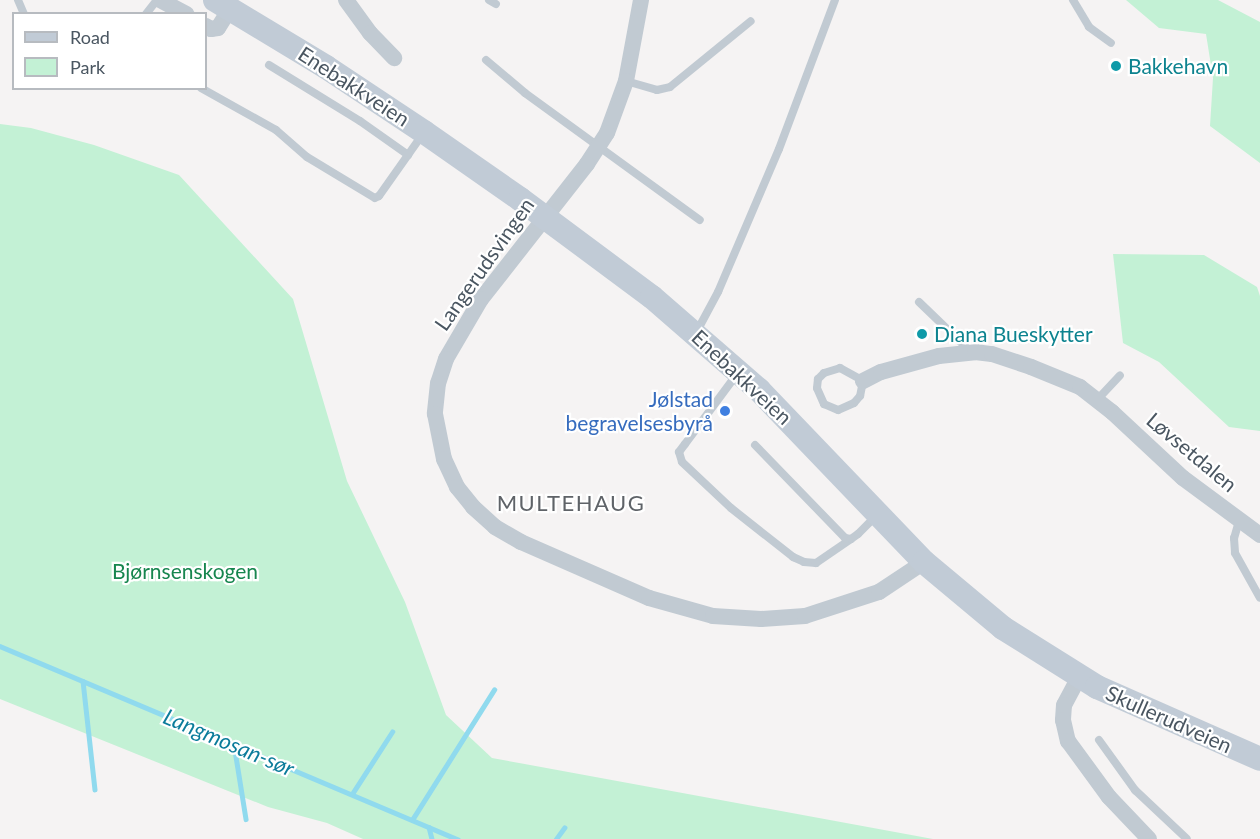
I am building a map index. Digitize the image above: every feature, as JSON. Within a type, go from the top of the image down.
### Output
[{"type":"main road","name":"Enebakkveien","points":[[222,4],[424,132],[544,217],[696,333],[740,372],[924,562],[1003,628],[1079,677]]},
{"type":"main road","name":"Skullerudveien","points":[[1079,677],[1136,705],[1260,759]]},
{"type":"street","points":[[158,0],[182,12]]},
{"type":"street","name":"Langerudsvingen","points":[[641,0],[626,81],[607,133],[462,329],[438,383],[435,414],[439,444],[457,487],[473,507],[495,527],[557,560],[648,598],[689,612],[713,616],[761,619],[805,615],[879,592],[924,562]]},
{"type":"street","points":[[207,27],[211,29],[218,28],[222,4]]},
{"type":"street","points":[[355,4],[394,58]]},
{"type":"street","name":"Løvsetdalen","points":[[863,381],[881,372],[929,358],[971,352],[992,354],[1031,367],[1080,387],[1184,478],[1260,535]]},
{"type":"street","points":[[1079,677],[1064,705],[1063,720],[1068,741],[1109,797],[1149,839]]},
{"type":"lane","points":[[148,12],[158,0]]},
{"type":"lane","points":[[696,333],[717,292],[779,149],[835,0]]},
{"type":"lane","points":[[1073,0],[1089,27],[1111,43]]},
{"type":"lane","points":[[626,81],[657,90],[670,87],[751,21]]},
{"type":"lane","points":[[486,60],[598,147],[700,220]]},
{"type":"lane","points":[[269,65],[360,121],[408,155]]},
{"type":"lane","points":[[205,90],[276,130],[307,157],[375,198],[379,196],[424,132]]},
{"type":"lane","points":[[919,302],[971,352]]},
{"type":"lane","points":[[840,368],[863,381],[860,396],[846,409],[829,409],[819,396],[818,379],[824,373],[840,368]]},
{"type":"lane","points":[[740,372],[684,444],[680,452],[682,462],[731,508],[793,557],[804,562],[816,563],[851,539],[877,514]]},
{"type":"lane","points":[[1096,401],[1120,375]]},
{"type":"lane","points":[[755,445],[845,538],[851,539]]},
{"type":"lane","points":[[1239,521],[1234,538],[1235,553],[1260,598]]},
{"type":"lane","points":[[1099,740],[1135,790],[1187,839]]},
{"type":"green space","points":[[1126,0],[1218,0],[1260,22],[1260,163],[1210,126],[1213,78],[1206,34],[1159,28]]},
{"type":"green space","name":"Bjørnsenskogen","points":[[0,124],[31,128],[94,145],[179,175],[293,299],[347,481],[405,602],[446,715],[492,758],[933,839],[363,839],[327,823],[268,807],[0,699]]},
{"type":"green space","points":[[1113,254],[1204,255],[1257,287],[1260,296],[1260,431],[1229,427],[1159,362],[1123,343]]},
{"type":"waterway","name":"Langmosan-sør","points":[[0,646],[458,839]]},
{"type":"waterway","points":[[83,681],[95,789]]},
{"type":"waterway","points":[[412,820],[494,690]]},
{"type":"waterway","points":[[352,794],[392,732]]},
{"type":"waterway","points":[[234,744],[246,819]]},
{"type":"waterway","points":[[429,827],[432,839]]},
{"type":"waterway","points":[[556,839],[564,828]]},
{"type":"place","name":"Bakkehavn","points":[[1116,66]]},
{"type":"place","name":"Diana Bueskytter","points":[[922,334]]},
{"type":"place","name":"Jølstad begravelsesbyrå","points":[[725,411]]},
{"type":"district","name":"MULTEHAUG","points":[[571,503]]}]
